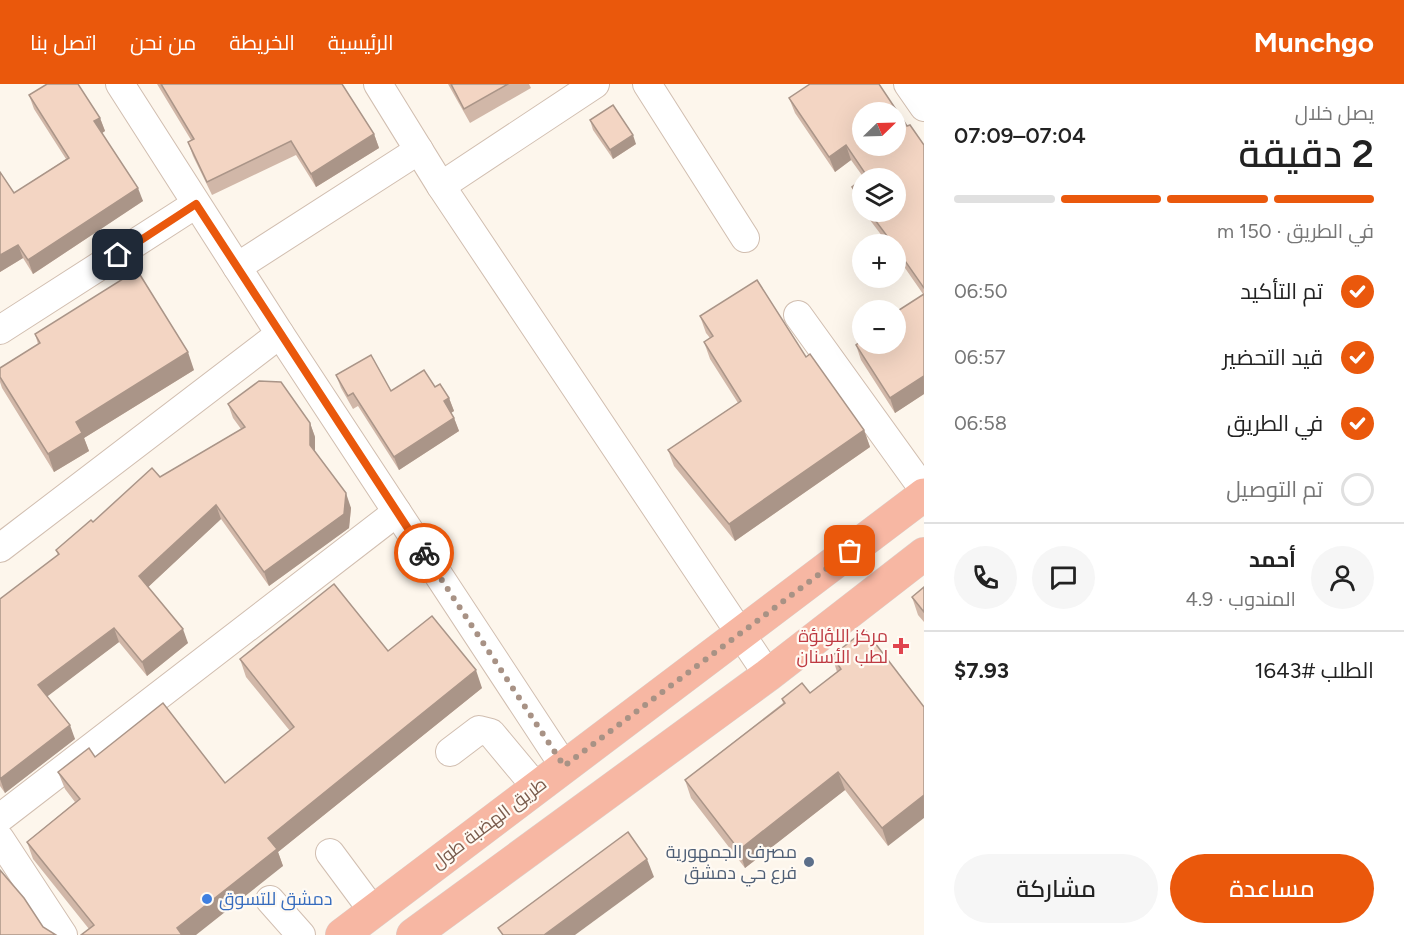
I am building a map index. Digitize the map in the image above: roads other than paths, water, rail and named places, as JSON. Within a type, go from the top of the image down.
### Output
[{"type":"highway","name":"طريق الهضبة طول","points":[[342,935],[924,495]]},
{"type":"highway","points":[[424,932],[768,675],[924,554]]},
{"type":"street","points":[[120,84],[280,334],[564,766]]},
{"type":"street","points":[[378,84],[441,186],[768,675]]},
{"type":"street","points":[[441,186],[595,84]]},
{"type":"street","points":[[646,84],[745,238]]},
{"type":"street","points":[[908,84],[924,107]]},
{"type":"street","points":[[237,267],[419,150]]},
{"type":"street","points":[[0,330],[196,204]]},
{"type":"street","points":[[798,315],[924,490]]},
{"type":"street","points":[[0,548],[280,334]]},
{"type":"street","points":[[0,818],[397,512]]},
{"type":"street","points":[[450,752],[478,730],[491,733],[536,787]]},
{"type":"street","points":[[0,839],[63,935]]},
{"type":"street","points":[[330,853],[374,911]]},
{"type":"street","points":[[270,900],[301,935]]},
{"type":"place","name":"مركز اللؤلؤة لطب الأسنان","points":[[901,646]]},
{"type":"place","name":"مصرف الجمهورية فرع حي دمشق","points":[[809,862]]},
{"type":"place","name":"دمشق للتسوق","points":[[207,899]]}]
